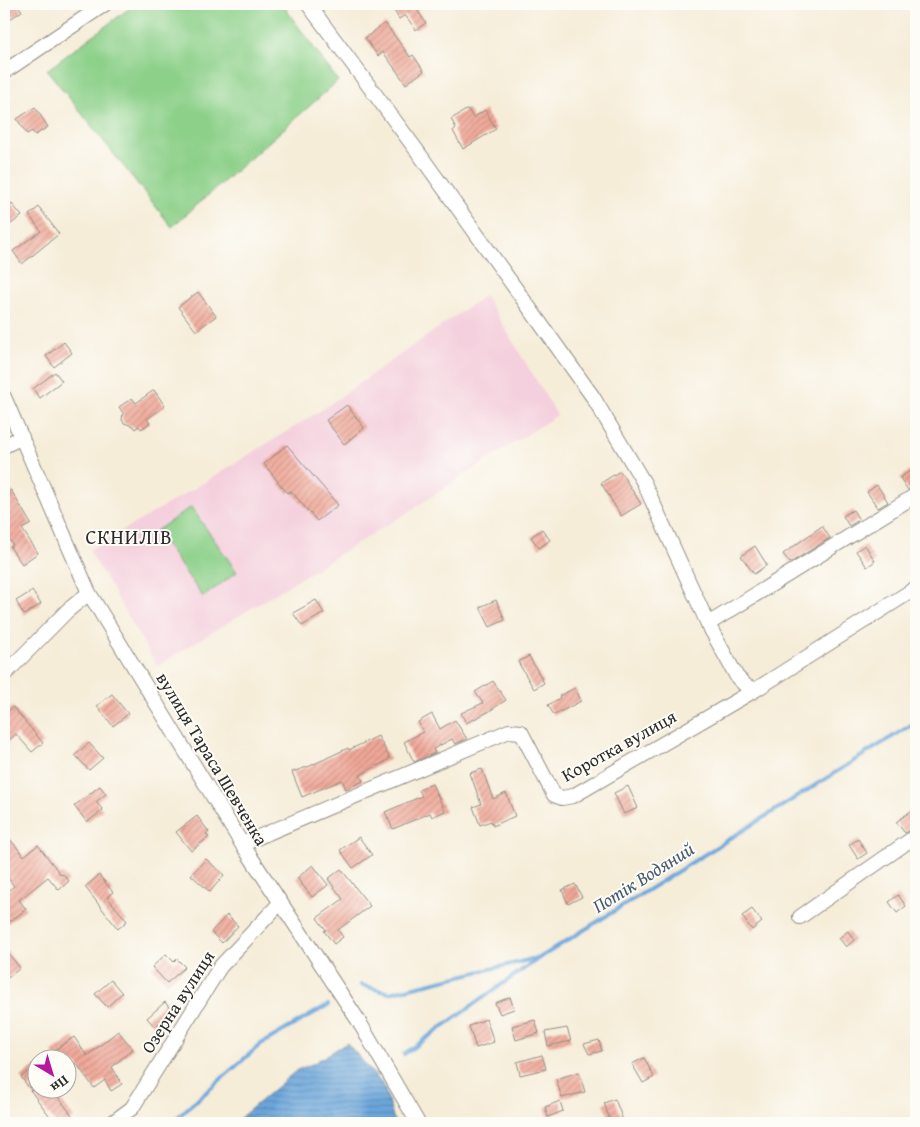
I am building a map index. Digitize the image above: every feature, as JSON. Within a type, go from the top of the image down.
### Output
[{"type":"street","points":[[4,72],[105,4]]},
{"type":"street","points":[[308,4],[416,148],[593,397],[644,483],[708,624],[737,678],[746,686],[755,690]]},
{"type":"street","name":"вулиця Тараса Шевченка","points":[[4,398],[89,593],[242,844],[358,1020],[418,1123]]},
{"type":"street","points":[[4,446],[22,437]]},
{"type":"street","points":[[708,624],[916,495]]},
{"type":"street","name":"Коротка вулиця","points":[[242,844],[509,731],[521,732],[554,795],[562,798],[573,796],[755,690],[916,588]]},
{"type":"street","points":[[4,675],[67,611],[89,593]]},
{"type":"street","points":[[800,917],[916,836]]},
{"type":"street","name":"Озерна вулиця","points":[[112,1123],[132,1108],[220,967],[280,903]]},
{"type":"shaded area","points":[[485,295],[557,415],[405,514],[157,666],[89,550],[192,490],[323,409]]},
{"type":"green space","points":[[135,4],[282,4],[338,81],[172,227],[47,70]]},
{"type":"green space","points":[[191,507],[237,572],[203,597],[156,531]]},
{"type":"water","points":[[347,1043],[384,1086],[395,1123],[234,1123],[297,1070],[312,1064]]},
{"type":"building","points":[[4,4],[17,4],[22,11],[4,23]]},
{"type":"building","points":[[397,4],[420,4],[415,7],[426,23],[416,30],[405,15],[399,19],[393,9],[398,6]]},
{"type":"building","points":[[385,23],[410,57],[413,55],[424,71],[406,84],[383,52],[378,56],[365,38]]},
{"type":"building","points":[[35,107],[48,127],[35,135],[32,131],[27,134],[17,119]]},
{"type":"building","points":[[468,109],[473,118],[485,110],[496,129],[463,149],[453,131],[456,128],[451,119]]},
{"type":"building","points":[[12,204],[22,216],[4,229],[4,211]]},
{"type":"building","points":[[39,207],[59,234],[22,264],[13,251],[41,231],[29,215]]},
{"type":"building","points":[[198,292],[216,316],[196,331],[178,307]]},
{"type":"building","points":[[64,342],[72,353],[54,367],[46,356]]},
{"type":"building","points":[[55,372],[62,381],[40,398],[33,389]]},
{"type":"building","points":[[154,390],[165,406],[147,419],[150,423],[141,429],[139,426],[135,429],[133,426],[124,423],[122,420],[123,413],[119,407],[132,398],[136,403]]},
{"type":"building","points":[[347,405],[364,428],[344,444],[326,420]]},
{"type":"building","points":[[287,445],[338,505],[317,521],[291,491],[287,493],[264,464]]},
{"type":"building","points":[[620,471],[641,504],[621,516],[601,483]]},
{"type":"building","points":[[910,471],[916,481],[916,486],[908,490],[900,478]]},
{"type":"building","points":[[877,485],[888,502],[878,508],[867,492]]},
{"type":"building","points":[[11,490],[31,524],[22,529],[38,553],[22,564],[10,547],[13,545],[4,533],[4,495]]},
{"type":"building","points":[[853,510],[859,520],[849,526],[843,516]]},
{"type":"building","points":[[822,526],[830,538],[790,563],[783,554]]},
{"type":"building","points":[[542,529],[550,540],[539,548],[531,537]]},
{"type":"building","points":[[865,545],[875,561],[867,567],[856,551]]},
{"type":"building","points":[[755,546],[767,565],[754,574],[741,556]]},
{"type":"building","points":[[32,591],[41,604],[24,615],[16,601]]},
{"type":"building","points":[[316,600],[324,613],[302,626],[293,613]]},
{"type":"building","points":[[496,600],[505,620],[490,627],[480,607]]},
{"type":"building","points":[[529,656],[544,683],[534,689],[518,662]]},
{"type":"building","points":[[493,681],[506,700],[466,723],[461,713],[483,703],[475,692]]},
{"type":"building","points":[[575,688],[581,701],[554,715],[548,705],[560,698],[559,696]]},
{"type":"building","points":[[112,694],[128,714],[113,726],[97,706]]},
{"type":"building","points":[[13,707],[43,743],[32,752],[16,734],[4,745],[4,715]]},
{"type":"building","points":[[432,714],[440,729],[455,720],[467,739],[455,744],[452,739],[433,749],[435,753],[414,762],[404,742],[423,732],[418,722]]},
{"type":"building","points":[[378,736],[390,759],[360,775],[363,781],[346,789],[342,780],[302,797],[292,772],[310,766],[348,748],[349,750]]},
{"type":"building","points":[[89,743],[103,758],[89,770],[75,755]]},
{"type":"building","points":[[482,769],[493,799],[506,793],[515,816],[493,826],[491,821],[480,825],[473,807],[481,804],[470,773]]},
{"type":"building","points":[[432,784],[445,811],[432,817],[430,813],[393,829],[385,812],[422,796],[419,790]]},
{"type":"building","points":[[100,786],[106,794],[96,802],[103,810],[87,822],[74,806]]},
{"type":"building","points":[[628,786],[638,808],[624,814],[614,793]]},
{"type":"building","points":[[911,811],[916,818],[916,827],[905,833],[896,822]]},
{"type":"building","points":[[197,816],[209,832],[206,834],[209,837],[191,851],[176,832]]},
{"type":"building","points":[[4,832],[24,856],[38,845],[61,875],[63,874],[69,881],[59,890],[48,877],[19,900],[26,909],[4,926],[4,894],[14,886],[4,873]]},
{"type":"building","points":[[359,837],[372,855],[353,868],[340,850]]},
{"type":"building","points":[[858,839],[867,853],[858,859],[849,845]]},
{"type":"building","points":[[206,859],[224,875],[210,892],[191,875]]},
{"type":"building","points":[[313,865],[328,885],[312,897],[297,878]]},
{"type":"building","points":[[341,869],[370,906],[338,930],[343,937],[334,944],[317,918],[343,899],[328,879]]},
{"type":"building","points":[[99,875],[113,892],[107,897],[127,921],[118,929],[85,887]]},
{"type":"building","points":[[575,884],[582,897],[568,904],[562,890]]},
{"type":"building","points":[[898,895],[906,906],[897,913],[889,902]]},
{"type":"building","points":[[752,909],[762,922],[752,930],[742,916]]},
{"type":"building","points":[[227,915],[238,926],[222,943],[211,932]]},
{"type":"building","points":[[848,931],[854,940],[846,947],[839,938]]},
{"type":"building","points":[[4,948],[20,968],[4,981]]},
{"type":"building","points":[[166,954],[174,962],[177,959],[185,967],[167,983],[152,967]]},
{"type":"building","points":[[111,980],[122,993],[107,1007],[95,994]]},
{"type":"building","points":[[510,997],[514,1009],[500,1014],[495,1003]]},
{"type":"building","points":[[165,1002],[172,1011],[155,1027],[147,1018]]},
{"type":"building","points":[[486,1019],[494,1042],[476,1048],[469,1026]]},
{"type":"building","points":[[535,1020],[539,1033],[516,1040],[512,1026]]},
{"type":"building","points":[[567,1028],[571,1041],[548,1046],[545,1032]]},
{"type":"building","points":[[118,1031],[133,1049],[112,1067],[122,1084],[111,1091],[105,1080],[94,1088],[78,1066],[78,1050],[55,1050],[74,1037],[87,1056]]},
{"type":"building","points":[[599,1040],[602,1051],[589,1054],[584,1044]]},
{"type":"building","points":[[542,1055],[546,1069],[520,1075],[517,1062]]},
{"type":"building","points":[[644,1058],[654,1077],[643,1083],[632,1064]]},
{"type":"building","points":[[28,1072],[28,1087],[21,1077]]},
{"type":"building","points":[[579,1072],[585,1092],[562,1098],[556,1079]]},
{"type":"building","points":[[615,1099],[624,1123],[611,1123],[604,1103]]},
{"type":"building","points":[[38,1100],[60,1100],[74,1118],[67,1123],[55,1123]]},
{"type":"building","points":[[560,1101],[563,1111],[548,1117],[545,1107]]},
{"type":"waterway","name":"Потік Водяний","points":[[361,985],[389,993],[541,957],[916,722]]},
{"type":"waterway","points":[[404,1054],[539,958]]},
{"type":"waterway","name":"Потік Водяний","points":[[171,1123],[261,1044],[328,1005]]},
{"type":"district","name":"СКНИЛІВ","points":[[129,537]]}]
